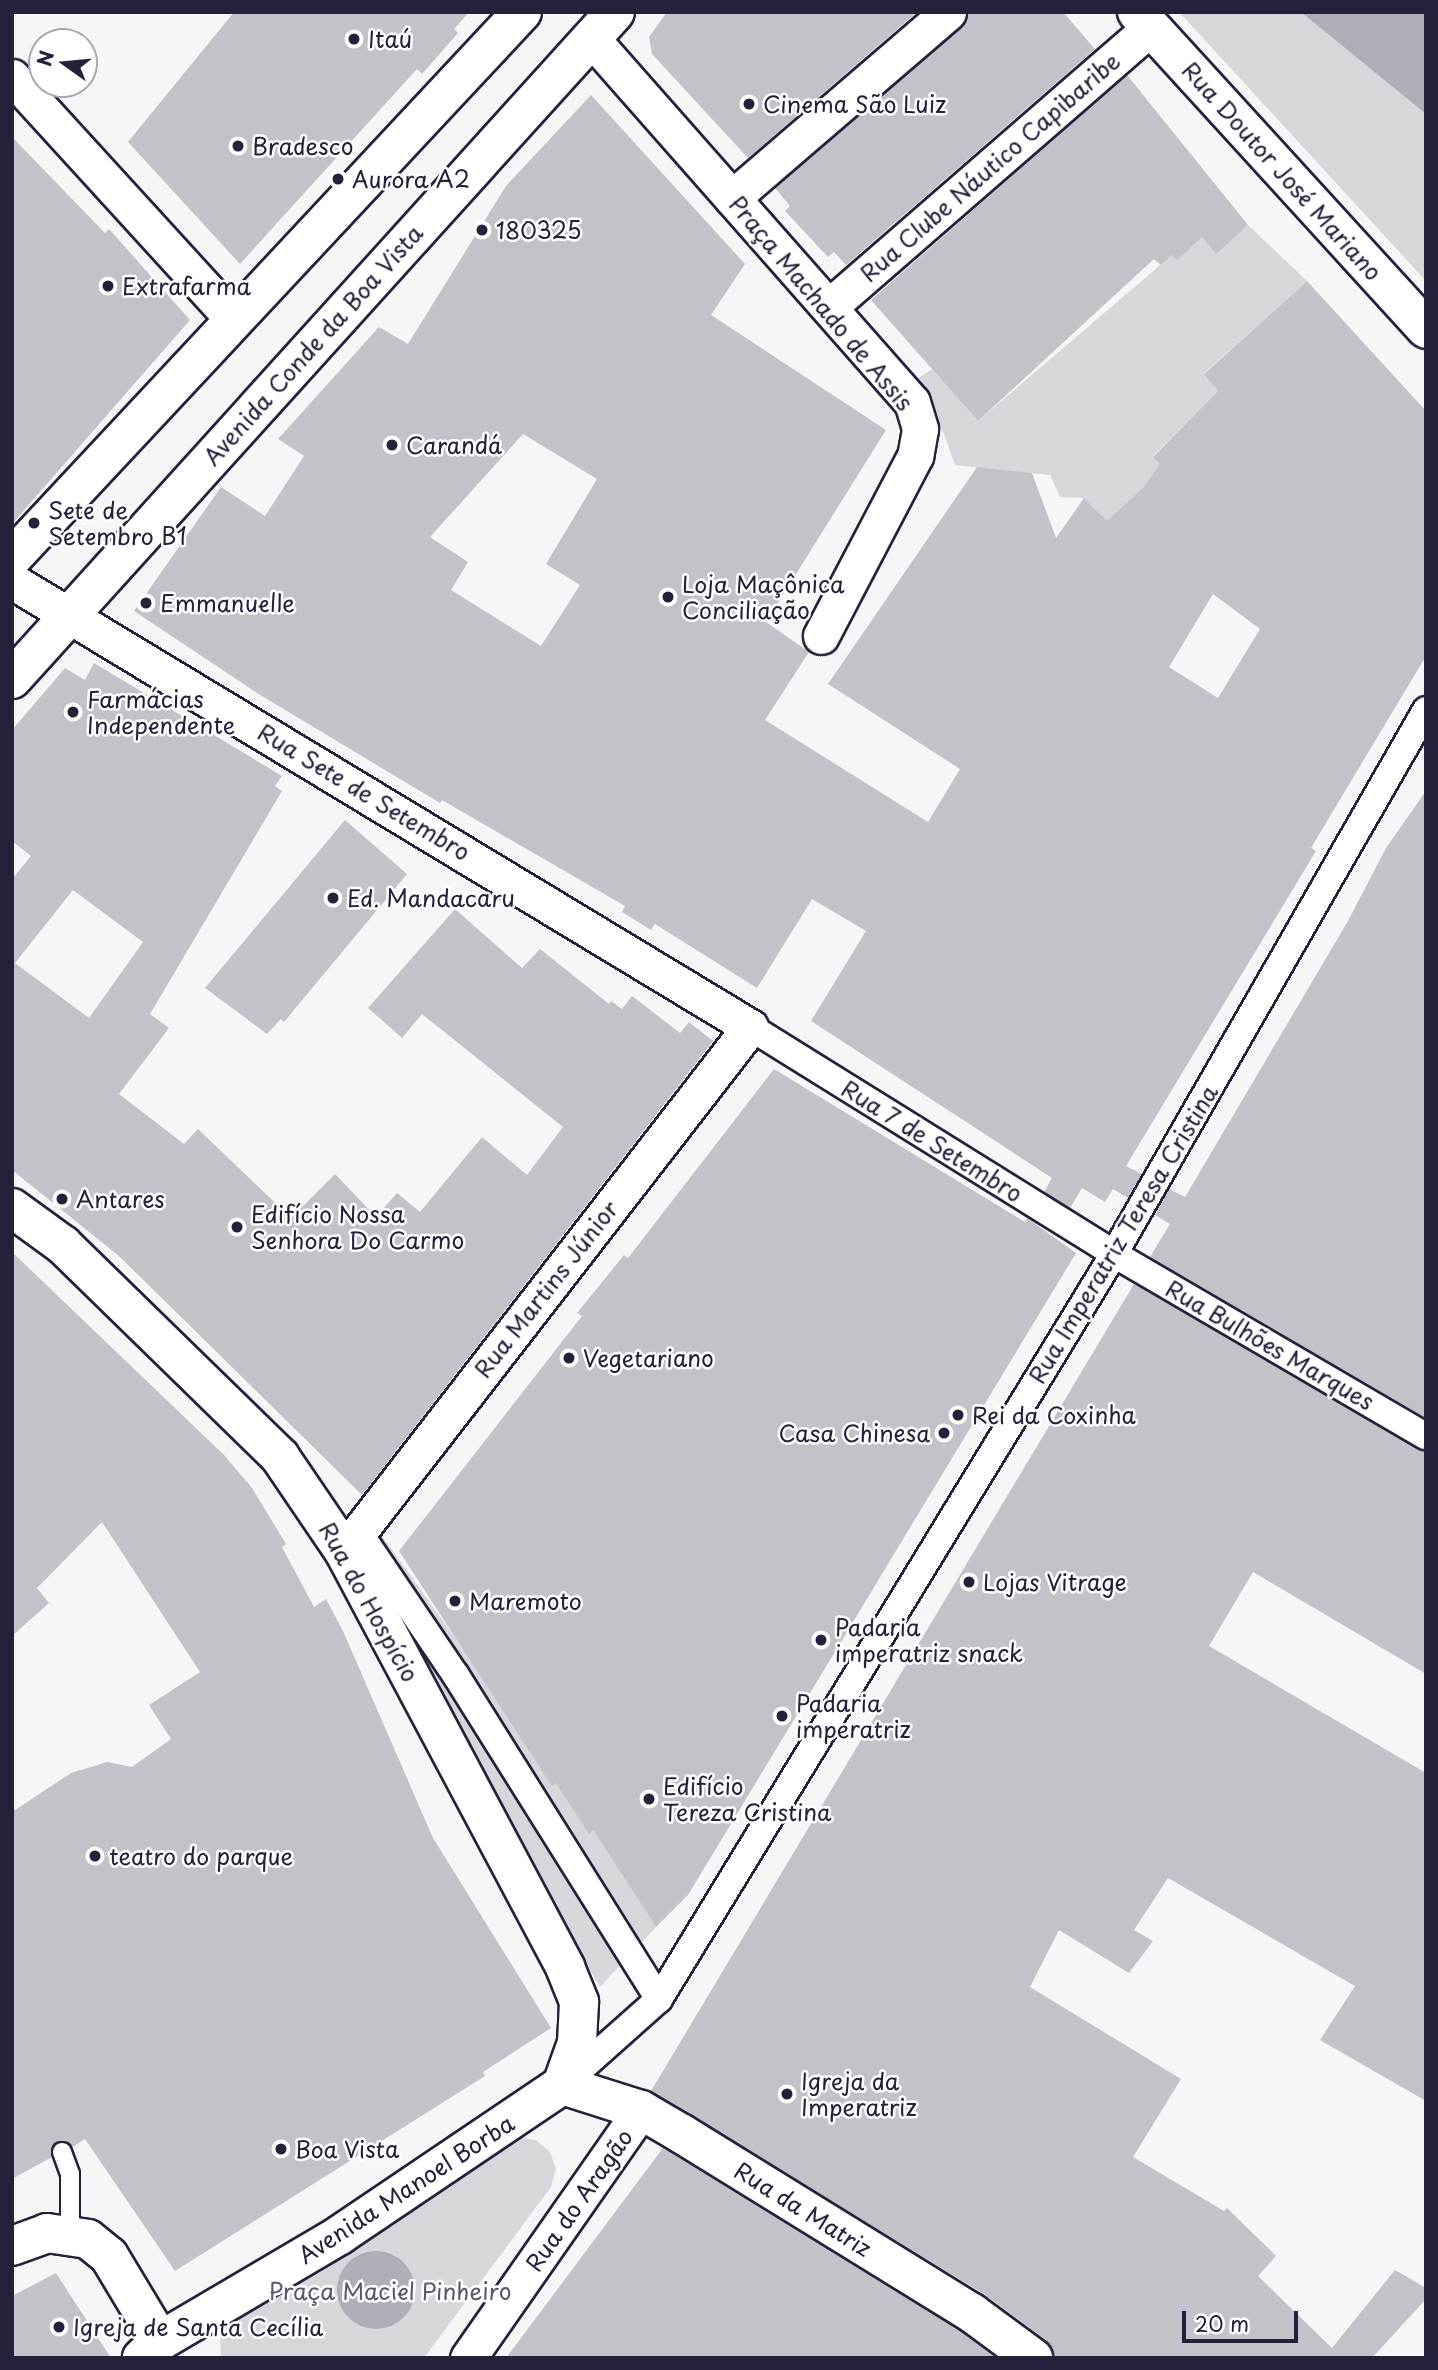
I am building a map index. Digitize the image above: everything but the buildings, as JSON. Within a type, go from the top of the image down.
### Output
[{"type":"main road","points":[[12,558],[522,12]]},
{"type":"main road","name":"Rua Doutor José Mariano","points":[[1144,20],[1426,329]]},
{"type":"main road","name":"Avenida Conde da Boa Vista","points":[[12,678],[603,25]]},
{"type":"main road","name":"Rua do Hospício","points":[[12,1208],[63,1245],[280,1457],[351,1541],[565,1967],[579,2001],[577,2043],[562,2085]]},
{"type":"main road","name":"Rua da Matriz","points":[[562,2085],[641,2110],[960,2306],[1033,2358]]},
{"type":"main road","name":"Avenida Manoel Borba","points":[[159,2352],[340,2235],[562,2085]]},
{"type":"main road","points":[[12,2246],[30,2236],[70,2234],[88,2239],[109,2256],[159,2352]]},
{"type":"street","points":[[732,198],[948,12]]},
{"type":"street","name":"Rua Clube Náutico Capibaribe","points":[[829,307],[1144,20]]},
{"type":"street","name":"Praça Machado de Assis","points":[[603,25],[732,198],[912,402],[920,429],[915,456],[821,636]]},
{"type":"street","points":[[12,77],[234,320]]},
{"type":"street","name":"Rua Sete de Setembro","points":[[12,581],[70,613],[750,1027]]},
{"type":"street","name":"Rua Imperatriz Teresa Cristina","points":[[562,2085],[659,1998],[1114,1254],[1426,710]]},
{"type":"street","name":"Rua 7 de Setembro","points":[[750,1027],[1114,1254]]},
{"type":"street","name":"Rua Martins Júnior","points":[[351,1541],[750,1027]]},
{"type":"street","name":"Rua Bulhões Marques","points":[[1114,1254],[1426,1436]]},
{"type":"street","name":"Rua do Hospício","points":[[351,1541],[455,1674],[659,1998]]},
{"type":"street","name":"Rua do Aragão","points":[[468,2358],[641,2110]]},
{"type":"lane","points":[[62,2152],[70,2174],[70,2234]]},
{"type":"green space","points":[[1179,12],[1310,12],[1426,103],[1426,281]]},
{"type":"green space","points":[[1248,225],[1307,281],[1204,373],[1218,391],[1153,456],[1165,468],[1107,541],[1099,513],[1084,498],[1060,497],[1050,475],[955,465],[944,434],[910,384],[932,369],[978,421],[1172,255],[1202,237],[1216,253]]},
{"type":"green space","points":[[380,1533],[593,1830],[656,1927],[600,1987],[465,1759],[361,1558]]},
{"type":"green space","name":"Praça Maciel Pinheiro","points":[[517,2137],[536,2140],[550,2152],[556,2169],[551,2187],[424,2358],[221,2358],[220,2334],[229,2320]]},
{"type":"shaded area","points":[[1301,12],[1426,12],[1426,114]]},
{"type":"shaded area","points":[[376,2251],[391,2254],[408,2268],[415,2290],[412,2305],[398,2322],[376,2329],[361,2326],[344,2312],[337,2290],[340,2275],[354,2258]]},
{"type":"place","name":"Itaú","points":[[354,39]]},
{"type":"place","name":"Cinema São Luiz","points":[[749,104]]},
{"type":"place","name":"Bradesco","points":[[238,146]]},
{"type":"place","name":"Aurora A2","points":[[338,179]]},
{"type":"place","name":"180325","points":[[482,230]]},
{"type":"place","name":"Extrafarma","points":[[108,286]]},
{"type":"place","name":"Carandá","points":[[392,445]]},
{"type":"place","name":"Sete de Setembro B1","points":[[34,523]]},
{"type":"place","name":"Loja Maçônica Conciliação","points":[[668,597]]},
{"type":"place","name":"Emmanuelle","points":[[146,603]]},
{"type":"place","name":"Farmácias Independente","points":[[73,712]]},
{"type":"place","name":"Ed. Mandacaru","points":[[333,898]]},
{"type":"place","name":"Antares","points":[[62,1199]]},
{"type":"place","name":"Edifício Nossa Senhora Do Carmo","points":[[237,1227]]},
{"type":"place","name":"Vegetariano","points":[[569,1358]]},
{"type":"place","name":"Rei da Coxinha","points":[[958,1415]]},
{"type":"place","name":"Casa Chinesa","points":[[944,1433]]},
{"type":"place","name":"Lojas Vitrage","points":[[969,1582]]},
{"type":"place","name":"Maremoto","points":[[455,1601]]},
{"type":"place","name":"Padaria imperatriz snack","points":[[821,1640]]},
{"type":"place","name":"Padaria imperatriz","points":[[782,1716]]},
{"type":"place","name":"Edifício Tereza Cristina","points":[[649,1799]]},
{"type":"place","name":"teatro do parque","points":[[95,1856]]},
{"type":"place","name":"Igreja da Imperatriz","points":[[787,2094]]},
{"type":"place","name":"Boa Vista","points":[[281,2149]]},
{"type":"place","name":"Igreja de Santa Cecília","points":[[59,2327]]}]
